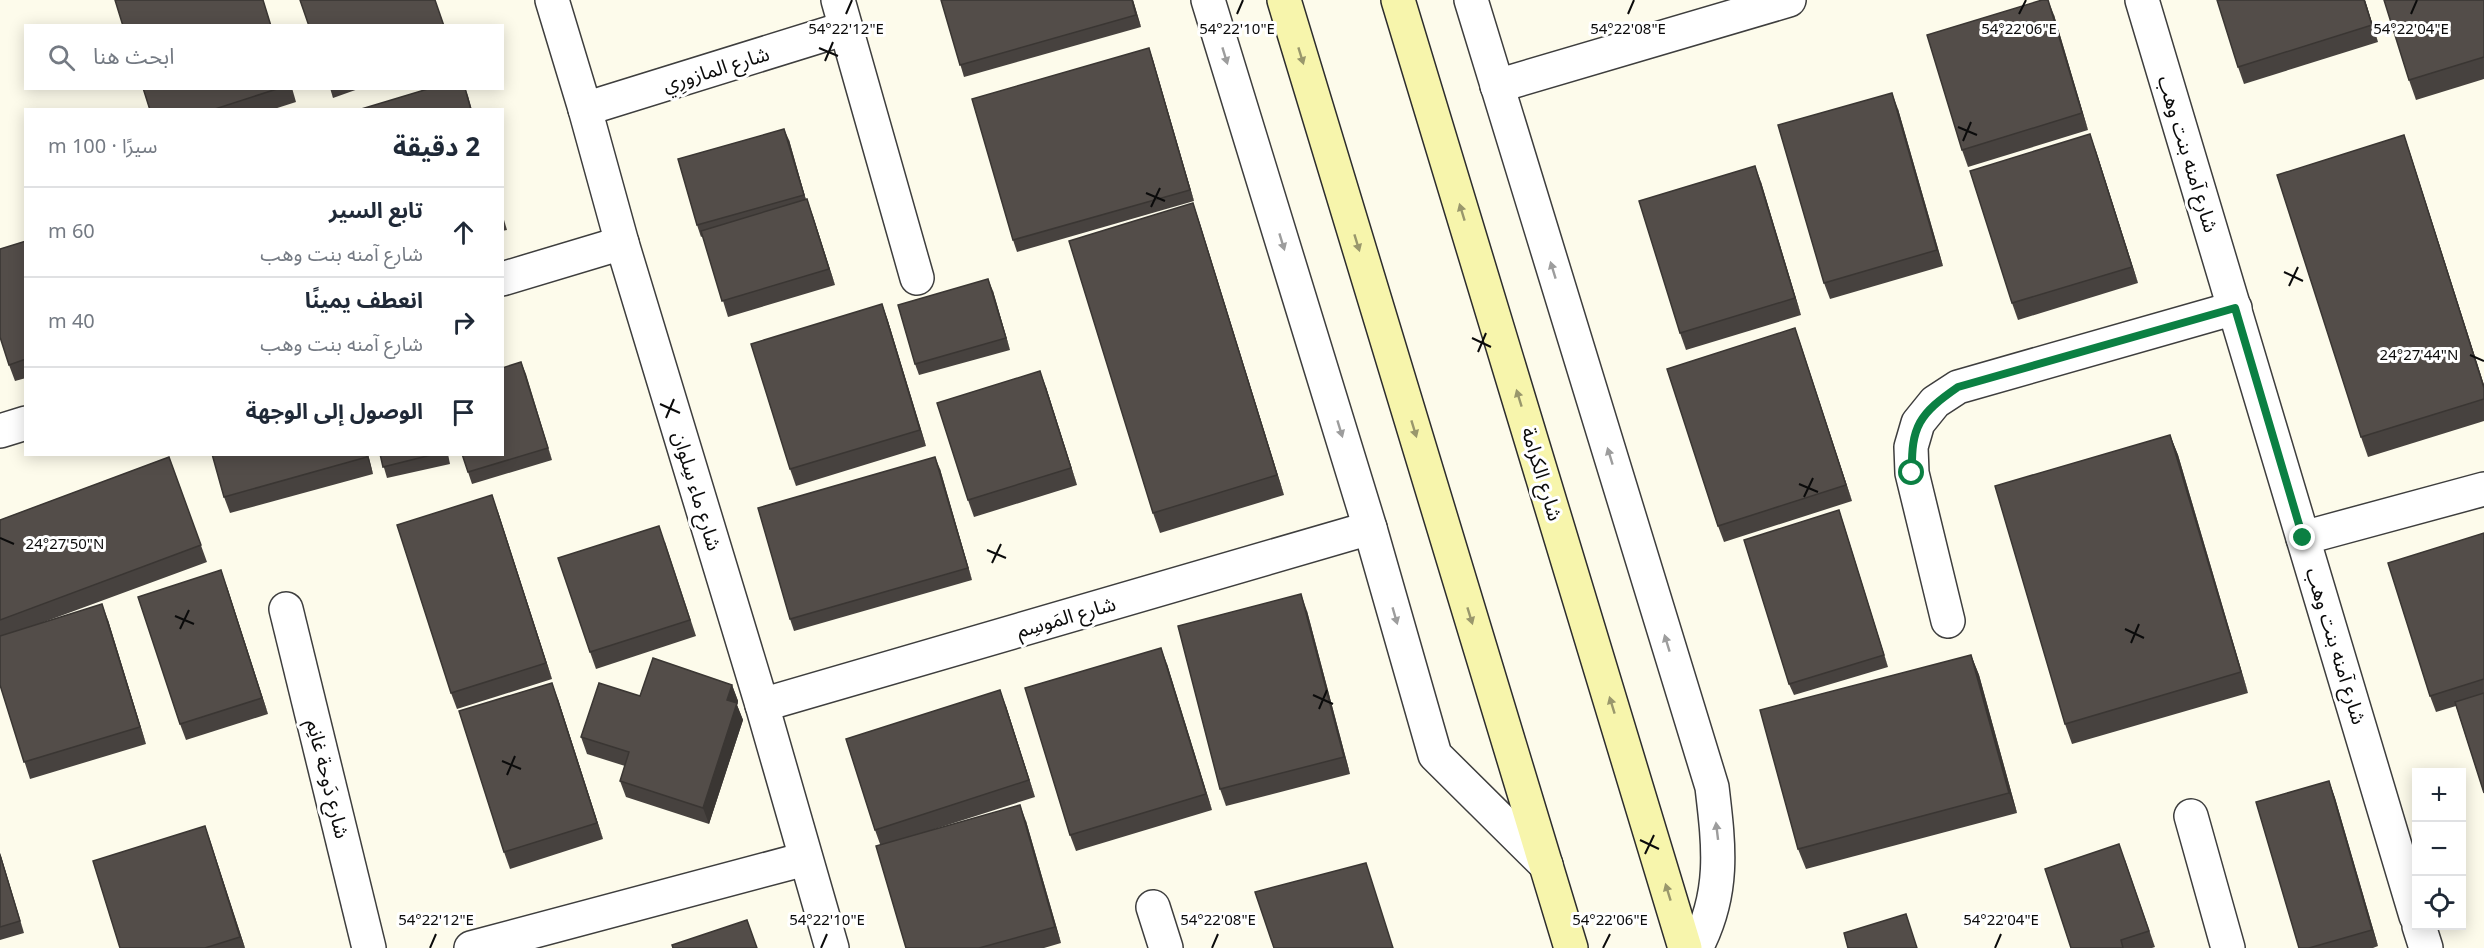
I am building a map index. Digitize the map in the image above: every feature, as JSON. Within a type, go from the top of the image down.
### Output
[{"type":"main road","points":[[1284,0],[1571,948]]},
{"type":"main road","name":"شارع الكرامة","points":[[1398,0],[1685,948]]},
{"type":"street","name":"شارع ماء سِلوان","points":[[552,0],[832,948]]},
{"type":"street","points":[[1208,0],[1370,528],[1435,755],[1546,865]]},
{"type":"street","points":[[1471,0],[1712,787],[1719,848],[1716,890],[1706,929],[1696,948]]},
{"type":"street","points":[[1497,86],[1789,0]]},
{"type":"street","name":"شارع آمنه بنت وهب","points":[[2142,0],[2412,903]]},
{"type":"street","name":"شارع المازورِي","points":[[585,109],[842,14],[917,278]]},
{"type":"street","points":[[504,278],[622,243]]},
{"type":"street","points":[[1948,621],[1912,473],[1911,447],[1918,423],[1935,402],[1958,387],[2235,308]]},
{"type":"street","points":[[0,431],[24,424]]},
{"type":"street","points":[[2303,538],[2484,489]]},
{"type":"street","name":"شارع المَوسِم","points":[[762,705],[1370,528]]},
{"type":"street","name":"شارع دَوحة غانِم","points":[[286,609],[369,948]]},
{"type":"street","points":[[2191,816],[2228,948]]},
{"type":"street","points":[[471,948],[805,859]]},
{"type":"street","points":[[1153,907],[1166,948]]},
{"type":"street","points":[[2421,930],[2426,948]]},
{"type":"building","points":[[115,0],[263,0],[270,24],[122,24]]},
{"type":"building","points":[[300,0],[435,0],[443,24],[308,24]]},
{"type":"building","points":[[941,0],[1132,0],[1136,15],[960,65]]},
{"type":"building","points":[[2048,0],[2082,113],[1962,150],[1927,35]]},
{"type":"building","points":[[2217,0],[2364,0],[2372,25],[2238,67]]},
{"type":"building","points":[[2384,0],[2484,0],[2484,57],[2409,80]]},
{"type":"building","points":[[1149,48],[1190,190],[1013,240],[972,99]]},
{"type":"building","points":[[144,90],[274,90],[218,108],[149,108]]},
{"type":"building","points":[[424,90],[466,90],[470,108],[365,108]]},
{"type":"building","points":[[1892,93],[1937,250],[1824,283],[1778,125]]},
{"type":"building","points":[[784,129],[804,195],[697,225],[678,159]]},
{"type":"building","points":[[2090,134],[2132,267],[2012,303],[1970,171]]},
{"type":"building","points":[[2404,135],[2484,388],[2484,399],[2361,437],[2277,175]]},
{"type":"building","points":[[1755,166],[1795,298],[1680,333],[1639,201]]},
{"type":"building","points":[[807,199],[829,269],[722,301],[701,231]]},
{"type":"building","points":[[1193,203],[1277,475],[1153,513],[1069,241]]},
{"type":"building","points":[[24,242],[24,360],[9,365],[0,337],[0,249]]},
{"type":"building","points":[[988,279],[1006,338],[915,364],[898,305]]},
{"type":"building","points":[[882,304],[920,430],[790,469],[751,344]]},
{"type":"building","points":[[1795,328],[1846,485],[1718,526],[1667,369]]},
{"type":"building","points":[[521,362],[548,448],[468,472],[463,456],[504,456],[504,367]]},
{"type":"building","points":[[1040,371],[1071,468],[968,500],[937,403]]},
{"type":"building","points":[[2170,435],[2241,672],[2065,724],[1995,486]]},
{"type":"building","points":[[213,456],[367,457],[224,497]]},
{"type":"building","points":[[380,456],[427,456],[383,467]]},
{"type":"building","points":[[169,457],[201,545],[0,620],[0,520]]},
{"type":"building","points":[[935,457],[968,568],[790,619],[758,508]]},
{"type":"building","points":[[492,495],[546,663],[451,693],[397,525]]},
{"type":"building","points":[[1839,510],[1884,655],[1789,684],[1744,540]]},
{"type":"building","points":[[659,526],[690,620],[590,652],[558,558]]},
{"type":"building","points":[[2484,533],[2484,679],[2430,696],[2388,563]]},
{"type":"building","points":[[221,570],[262,698],[180,724],[138,597]]},
{"type":"building","points":[[1301,594],[1344,757],[1220,789],[1178,626]]},
{"type":"building","points":[[102,604],[140,727],[24,762],[0,685],[0,636]]},
{"type":"building","points":[[1161,648],[1206,794],[1070,835],[1025,688]]},
{"type":"building","points":[[1971,655],[2009,793],[1798,849],[1760,710]]},
{"type":"building","points":[[653,658],[732,685],[727,700],[737,703],[703,808],[620,781],[629,752],[581,737],[599,683],[640,696]]},
{"type":"building","points":[[552,683],[597,823],[504,852],[459,711]]},
{"type":"building","points":[[1000,690],[1029,780],[875,830],[846,739]]},
{"type":"building","points":[[2484,693],[2484,793],[2455,702]]},
{"type":"building","points":[[2329,781],[2372,930],[2309,948],[2299,948],[2256,802]]},
{"type":"building","points":[[1020,805],[1055,927],[979,948],[906,948],[876,846]]},
{"type":"building","points":[[205,826],[240,937],[205,948],[120,948],[93,861]]},
{"type":"building","points":[[2119,844],[2149,931],[2121,940],[2123,948],[2071,948],[2045,869]]},
{"type":"building","points":[[0,855],[20,921],[0,927]]},
{"type":"building","points":[[1366,863],[1393,948],[1274,948],[1255,892]]},
{"type":"building","points":[[1906,914],[1917,948],[1848,948],[1844,933]]},
{"type":"building","points":[[747,920],[757,948],[673,948],[672,945]]},
{"type":"route","points":[[1912,473],[1911,447],[1918,423],[1935,402],[1958,387],[2235,308],[2303,538]]}]
